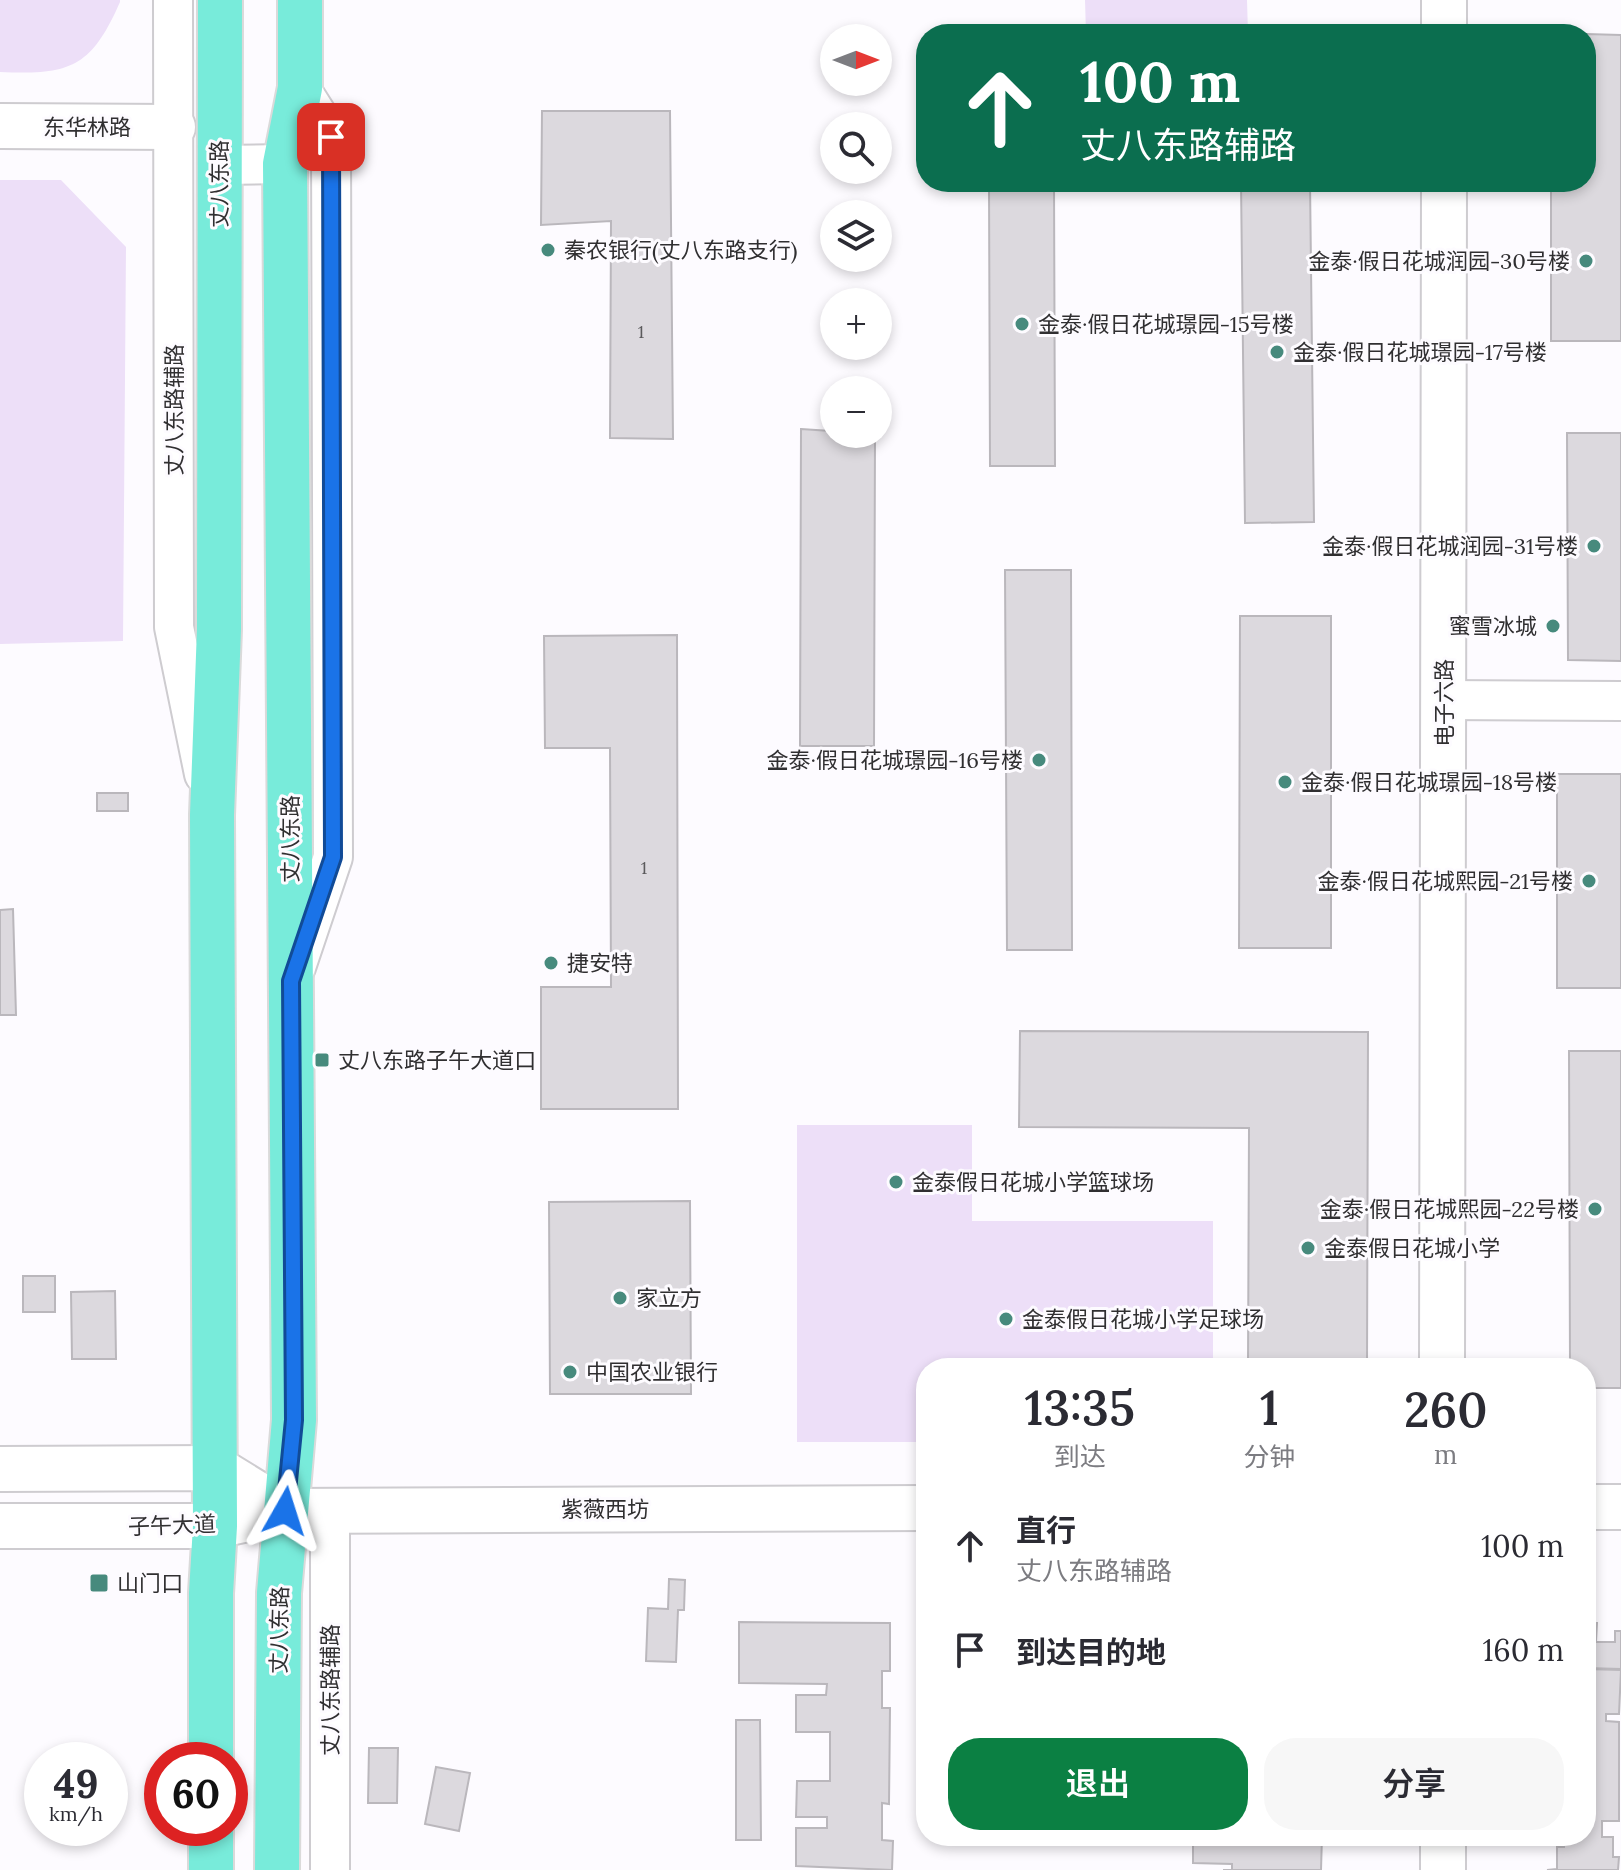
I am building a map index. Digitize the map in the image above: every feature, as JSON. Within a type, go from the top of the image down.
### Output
[{"type":"main road","name":"丈八东路","points":[[211,1742],[211,1593],[215,1526],[212,815],[219,629],[220,0]]},
{"type":"main road","name":"丈八东路","points":[[277,1870],[279,1593],[294,1420],[285,164],[300,88],[300,0]]},
{"type":"main road","points":[[211,1846],[211,1870]]},
{"type":"street","name":"丈八东路辅路","points":[[173,0],[174,627],[212,815]]},
{"type":"street","points":[[1444,0],[1444,24]]},
{"type":"street","points":[[291,981],[333,857],[331,137],[300,88]]},
{"type":"street","name":"东华林路","points":[[0,126],[173,127]]},
{"type":"street","points":[[219,165],[285,164]]},
{"type":"street","name":"电子六路","points":[[1442,1358],[1444,192]]},
{"type":"street","points":[[1444,700],[1621,701]]},
{"type":"street","points":[[0,1469],[215,1468],[285,1511]]},
{"type":"street","points":[[1596,1507],[1621,1507]]},
{"type":"street","name":"紫薇西坊","points":[[285,1511],[916,1508]]},
{"type":"street","name":"丈八东路辅路","points":[[330,1510],[330,1870]]},
{"type":"street","name":"子午大道","points":[[0,1526],[215,1526],[285,1511]]},
{"type":"street","points":[[1443,1846],[1443,1870]]},
{"type":"shaded area","points":[[0,0],[120,2],[99,41],[88,54],[61,69],[24,73],[0,72]]},
{"type":"shaded area","points":[[1085,0],[1247,0],[1248,24],[1086,24]]},
{"type":"shaded area","points":[[0,180],[61,180],[126,247],[123,641],[0,644]]},
{"type":"shaded area","points":[[797,1125],[972,1125],[972,1221],[1213,1221],[1213,1358],[916,1358],[916,1442],[797,1442]]},
{"type":"building","name":"金泰·假日花城润园-30号楼","points":[[1596,34],[1621,35],[1621,341],[1551,341],[1551,192],[1596,192]]},
{"type":"building","points":[[542,111],[670,111],[673,439],[610,438],[611,221],[541,225]]},
{"type":"building","name":"金泰·假日花城璟园-15号楼","points":[[989,192],[1054,192],[1055,466],[990,466]]},
{"type":"building","name":"金泰·假日花城璟园-17号楼","points":[[1241,192],[1310,192],[1314,522],[1245,523]]},
{"type":"building","points":[[801,429],[820,430],[820,448],[875,448],[874,746],[800,746]]},
{"type":"building","name":"金泰·假日花城润园-31号楼","points":[[1567,433],[1621,433],[1621,661],[1568,660]]},
{"type":"building","name":"金泰·假日花城璟园-16号楼","points":[[1005,570],[1071,570],[1072,950],[1007,950]]},
{"type":"building","name":"金泰·假日花城璟园-18号楼","points":[[1240,616],[1331,616],[1331,948],[1239,948]]},
{"type":"building","points":[[677,635],[678,1109],[541,1109],[541,987],[611,987],[610,748],[545,748],[544,636]]},
{"type":"building","name":"金泰·假日花城熙园-21号楼","points":[[1557,774],[1621,774],[1621,988],[1557,988]]},
{"type":"building","points":[[97,793],[128,793],[128,811],[97,811]]},
{"type":"building","points":[[13,909],[16,1015],[0,1015],[0,910]]},
{"type":"building","name":"金泰假日花城小学","points":[[1020,1031],[1368,1032],[1367,1358],[1248,1358],[1249,1128],[1019,1127]]},
{"type":"building","name":"金泰·假日花城熙园-22号楼","points":[[1569,1051],[1621,1051],[1621,1388],[1596,1388],[1596,1358],[1570,1358]]},
{"type":"building","name":"家立方","points":[[690,1201],[691,1394],[550,1394],[549,1202]]},
{"type":"building","points":[[23,1276],[55,1276],[55,1312],[23,1312]]},
{"type":"building","points":[[115,1291],[116,1359],[72,1359],[71,1292]]},
{"type":"building","points":[[669,1579],[685,1580],[684,1610],[678,1610],[676,1662],[646,1661],[648,1608],[668,1609]]},
{"type":"building","points":[[739,1622],[890,1623],[890,1671],[882,1671],[882,1708],[890,1708],[889,1804],[882,1803],[882,1840],[893,1841],[892,1870],[796,1866],[796,1828],[827,1828],[827,1817],[796,1817],[797,1781],[830,1781],[830,1732],[796,1732],[796,1695],[826,1695],[827,1684],[739,1683]]},
{"type":"building","points":[[1615,1631],[1621,1631],[1621,1669],[1596,1668],[1596,1642],[1615,1642]]},
{"type":"building","points":[[1596,1669],[1621,1670],[1619,1714],[1606,1714],[1606,1721],[1619,1722],[1619,1821],[1602,1821],[1602,1837],[1613,1837],[1613,1857],[1619,1857],[1618,1870],[1547,1870],[1557,1869],[1557,1847],[1596,1846]]},
{"type":"building","points":[[736,1720],[760,1720],[761,1840],[736,1840]]},
{"type":"building","points":[[369,1748],[398,1748],[397,1803],[368,1803]]},
{"type":"building","points":[[436,1767],[470,1773],[459,1831],[425,1824]]},
{"type":"building","points":[[1193,1846],[1322,1846],[1321,1870],[1232,1870],[1232,1864],[1193,1863]]},
{"type":"place","name":"秦农银行(丈八东路支行)","points":[[548,250]]},
{"type":"place","name":"金泰·假日花城润园-30号楼","points":[[1586,261]]},
{"type":"place","name":"金泰·假日花城璟园-15号楼","points":[[1022,324]]},
{"type":"place","name":"金泰·假日花城璟园-17号楼","points":[[1277,352]]},
{"type":"place","name":"金泰·假日花城润园-31号楼","points":[[1594,546]]},
{"type":"place","name":"蜜雪冰城","points":[[1553,626]]},
{"type":"place","name":"金泰·假日花城璟园-16号楼","points":[[1039,760]]},
{"type":"place","name":"金泰·假日花城璟园-18号楼","points":[[1285,782]]},
{"type":"place","name":"金泰·假日花城熙园-21号楼","points":[[1589,881]]},
{"type":"place","name":"捷安特","points":[[551,963]]},
{"type":"place","name":"丈八东路子午大道口","points":[[322,1060]]},
{"type":"place","name":"金泰假日花城小学篮球场","points":[[896,1182]]},
{"type":"place","name":"金泰·假日花城熙园-22号楼","points":[[1595,1209]]},
{"type":"place","name":"金泰假日花城小学","points":[[1308,1248]]},
{"type":"place","name":"家立方","points":[[620,1298]]},
{"type":"place","name":"金泰假日花城小学足球场","points":[[1006,1319]]},
{"type":"place","name":"中国农业银行","points":[[570,1372]]},
{"type":"place","name":"山门口","points":[[99,1583]]},
{"type":"route","points":[[285,1511],[294,1420],[291,981],[333,857],[331,137]]}]
